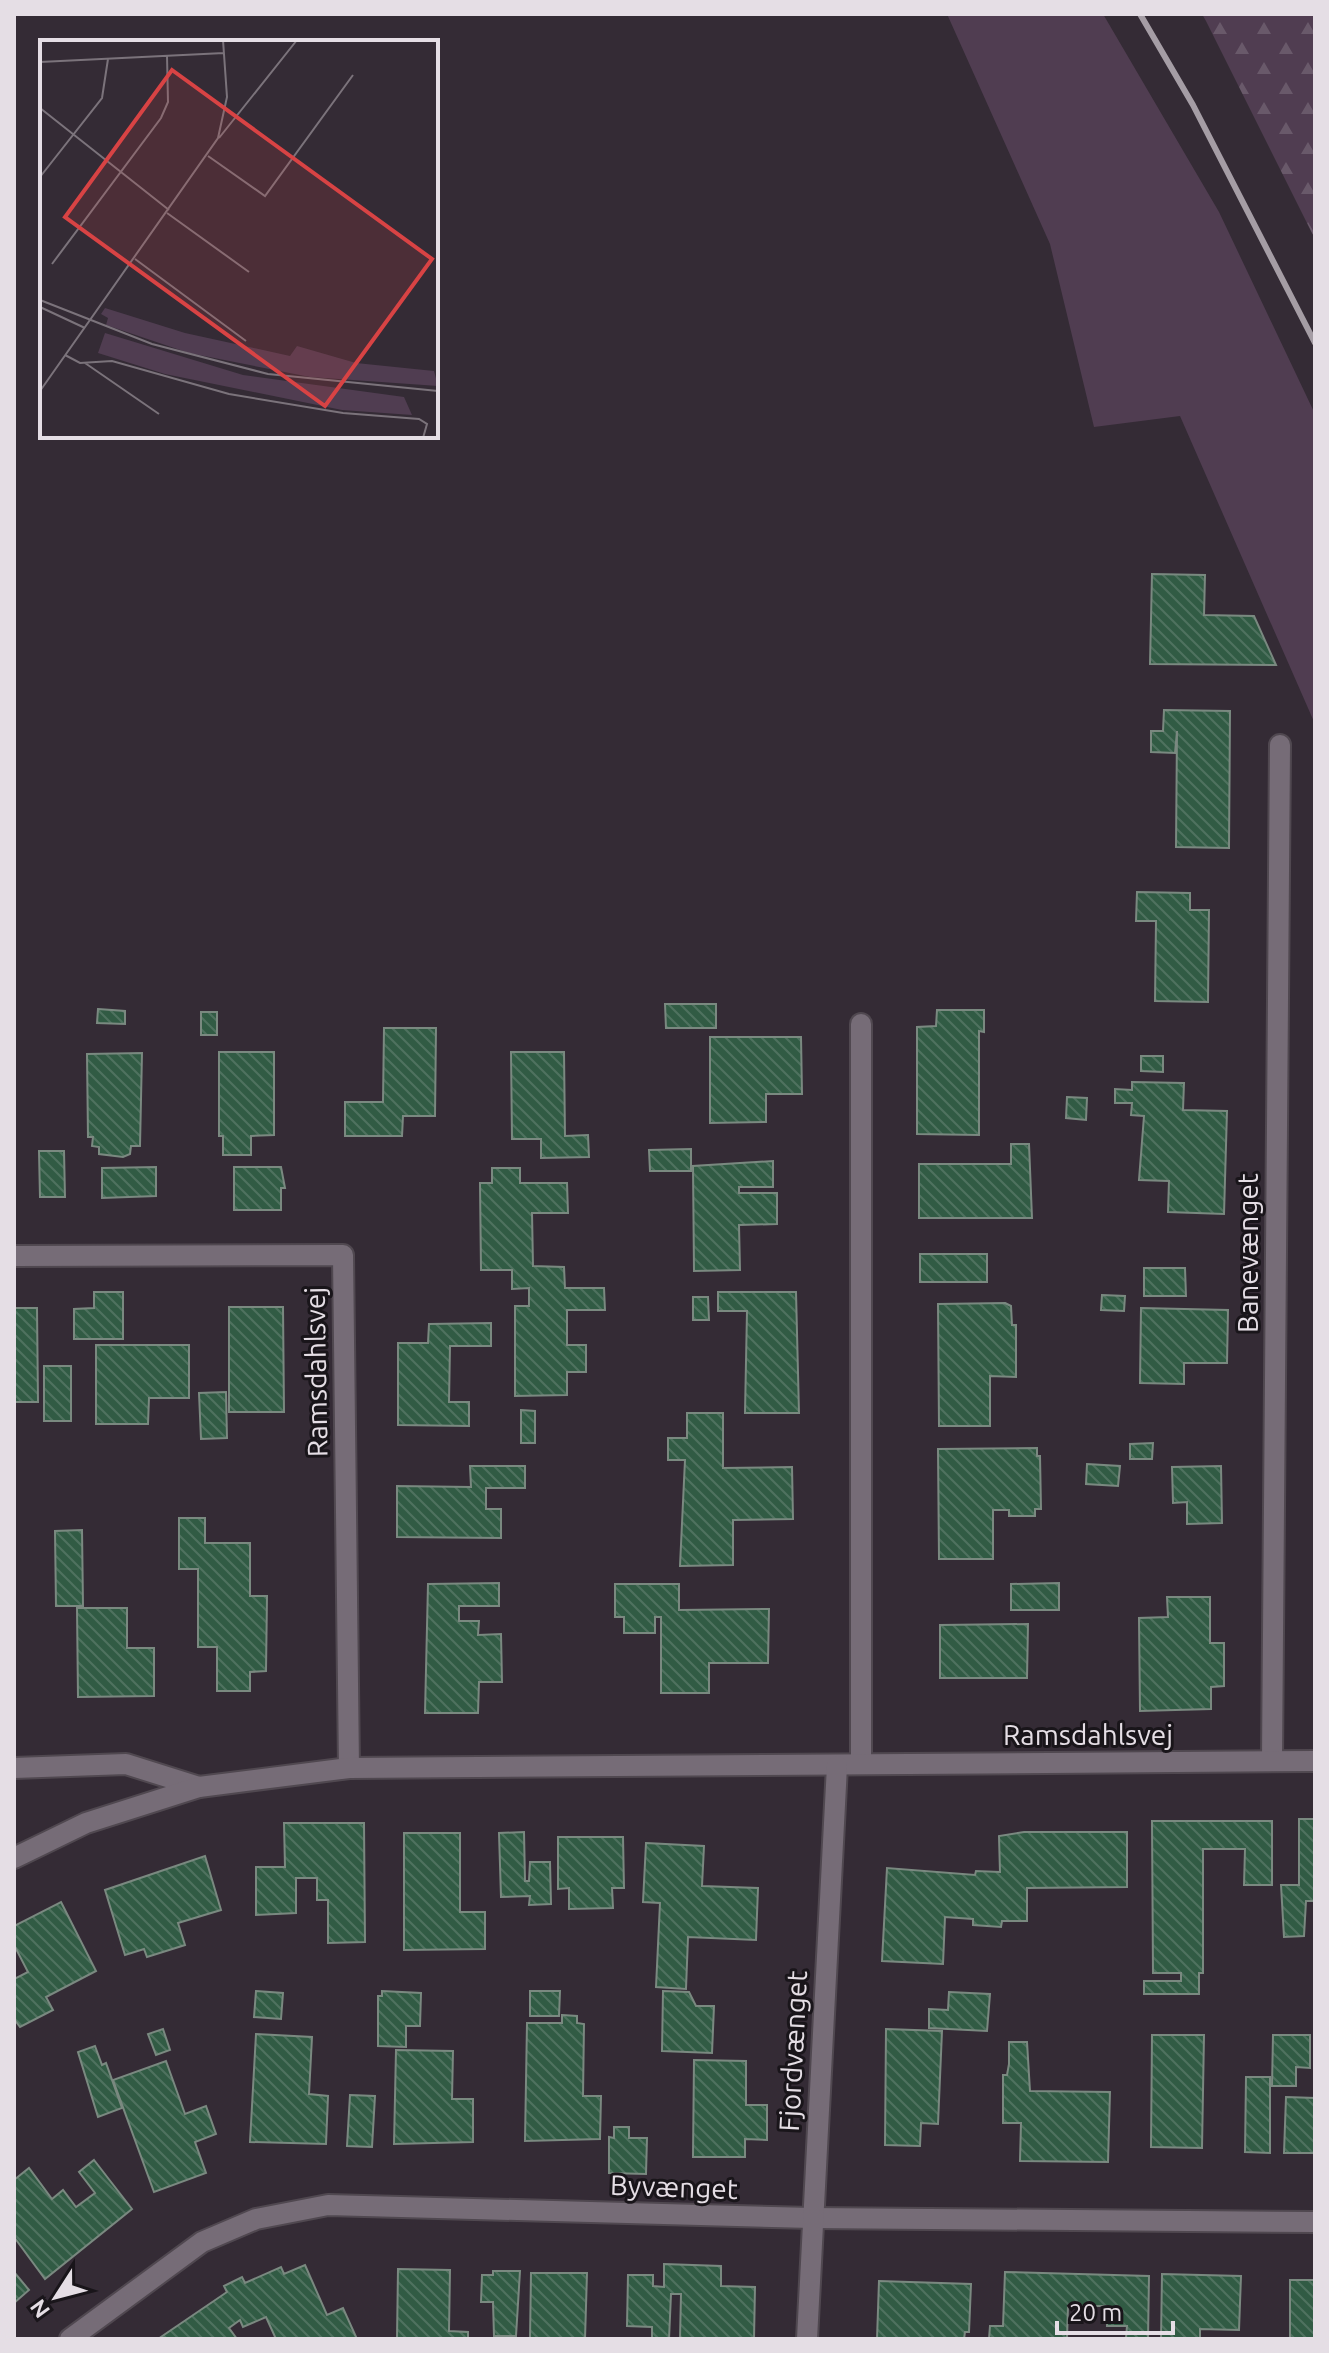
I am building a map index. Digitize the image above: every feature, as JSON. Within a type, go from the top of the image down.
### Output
[{"type":"street","name":"Banevænget","points":[[1272,1761],[1280,745]]},
{"type":"street","points":[[861,1024],[861,1764]]},
{"type":"street","name":"Ramsdahlsvej","points":[[14,1256],[343,1255],[349,1768]]},
{"type":"street","name":"Ramsdahlsvej","points":[[14,1858],[86,1823],[199,1787],[349,1768],[1315,1761]]},
{"type":"street","name":"Ramsdahlsvej","points":[[14,1768],[126,1764],[199,1787]]},
{"type":"street","name":"Fjordvænget","points":[[807,2339],[837,1766]]},
{"type":"street","name":"Byvænget","points":[[70,2339],[202,2242],[256,2219],[328,2205],[812,2218],[1315,2222]]},
{"type":"green space","points":[[947,14],[1103,14],[1219,212],[1315,414],[1315,724],[1180,416],[1094,427],[1050,244]]},
{"type":"green space","points":[[1202,14],[1315,14],[1315,239],[1206,21]]},
{"type":"building","points":[[1152,574],[1205,575],[1204,615],[1254,616],[1276,665],[1150,664]]},
{"type":"building","points":[[1164,710],[1230,711],[1229,848],[1176,847],[1177,731],[1175,753],[1151,752],[1151,731],[1163,731]]},
{"type":"building","points":[[1137,892],[1190,893],[1190,910],[1209,910],[1208,1002],[1155,1001],[1156,921],[1136,921]]},
{"type":"building","points":[[665,1004],[716,1004],[716,1028],[666,1028]]},
{"type":"building","points":[[98,1009],[125,1011],[125,1024],[97,1023]]},
{"type":"building","points":[[937,1010],[984,1010],[984,1032],[979,1031],[979,1135],[917,1134],[917,1027],[936,1026]]},
{"type":"building","points":[[201,1012],[217,1012],[217,1035],[201,1035]]},
{"type":"building","points":[[384,1028],[436,1028],[435,1116],[403,1116],[402,1136],[345,1136],[345,1102],[383,1102]]},
{"type":"building","points":[[710,1037],[801,1037],[802,1094],[766,1094],[766,1122],[710,1123]]},
{"type":"building","points":[[219,1052],[274,1052],[274,1135],[251,1136],[251,1155],[223,1155],[223,1136],[219,1136]]},
{"type":"building","points":[[511,1052],[564,1052],[565,1136],[588,1135],[589,1157],[541,1158],[541,1139],[512,1139]]},
{"type":"building","points":[[142,1053],[140,1146],[131,1146],[130,1154],[123,1157],[99,1154],[99,1147],[92,1146],[93,1137],[88,1137],[87,1054]]},
{"type":"building","points":[[1141,1056],[1163,1056],[1163,1072],[1141,1071]]},
{"type":"building","points":[[1132,1082],[1184,1083],[1183,1110],[1227,1111],[1224,1214],[1168,1212],[1169,1181],[1139,1180],[1144,1116],[1131,1115],[1132,1103],[1115,1103],[1115,1089],[1132,1090]]},
{"type":"building","points":[[1067,1097],[1087,1098],[1086,1120],[1066,1118]]},
{"type":"building","points":[[1011,1144],[1029,1144],[1032,1218],[919,1218],[919,1164],[1011,1164]]},
{"type":"building","points":[[691,1149],[691,1171],[650,1171],[649,1150]]},
{"type":"building","points":[[39,1151],[64,1151],[65,1197],[40,1197]]},
{"type":"building","points":[[773,1161],[773,1187],[739,1187],[739,1193],[777,1193],[777,1224],[739,1225],[740,1270],[694,1271],[693,1166]]},
{"type":"building","points":[[156,1167],[156,1196],[102,1198],[102,1168]]},
{"type":"building","points":[[234,1167],[281,1167],[285,1188],[281,1188],[281,1210],[234,1210]]},
{"type":"building","points":[[492,1168],[520,1168],[520,1183],[567,1183],[568,1213],[532,1213],[533,1266],[564,1267],[565,1288],[604,1288],[605,1310],[567,1310],[567,1345],[586,1345],[586,1372],[567,1372],[567,1395],[515,1396],[515,1306],[529,1306],[529,1288],[512,1289],[512,1270],[481,1270],[480,1183],[492,1183]]},
{"type":"building","points":[[920,1254],[987,1254],[987,1282],[920,1282]]},
{"type":"building","points":[[1144,1268],[1185,1268],[1186,1296],[1144,1296]]},
{"type":"building","points":[[94,1292],[123,1292],[123,1339],[74,1339],[74,1309],[94,1308]]},
{"type":"building","points":[[718,1292],[796,1292],[799,1413],[745,1413],[747,1311],[718,1311]]},
{"type":"building","points":[[1102,1295],[1125,1296],[1124,1311],[1101,1310]]},
{"type":"building","points":[[693,1297],[708,1297],[709,1320],[693,1320]]},
{"type":"building","points":[[1005,1303],[1011,1306],[1012,1325],[1016,1325],[1016,1377],[990,1376],[990,1426],[939,1426],[938,1304]]},
{"type":"building","points":[[229,1307],[283,1307],[284,1412],[229,1412]]},
{"type":"building","points":[[14,1308],[37,1308],[38,1402],[14,1402]]},
{"type":"building","points":[[1141,1308],[1228,1310],[1227,1363],[1184,1363],[1184,1384],[1140,1383]]},
{"type":"building","points":[[491,1323],[491,1346],[450,1346],[449,1402],[469,1402],[469,1426],[398,1425],[398,1343],[428,1343],[429,1324]]},
{"type":"building","points":[[96,1345],[189,1345],[189,1398],[149,1398],[148,1424],[96,1424]]},
{"type":"building","points":[[44,1366],[71,1366],[71,1421],[44,1421]]},
{"type":"building","points":[[226,1392],[227,1438],[201,1439],[199,1393]]},
{"type":"building","points":[[521,1410],[535,1411],[535,1443],[521,1443]]},
{"type":"building","points":[[687,1413],[723,1413],[723,1468],[792,1467],[793,1519],[733,1520],[733,1565],[680,1566],[685,1460],[668,1460],[668,1438],[687,1438]]},
{"type":"building","points":[[1153,1443],[1152,1459],[1130,1459],[1130,1444]]},
{"type":"building","points":[[1037,1448],[1037,1456],[1040,1456],[1041,1509],[1035,1509],[1035,1516],[1009,1516],[1009,1510],[993,1510],[993,1559],[939,1559],[938,1449]]},
{"type":"building","points":[[1087,1464],[1120,1466],[1118,1486],[1086,1484]]},
{"type":"building","points":[[470,1466],[525,1466],[525,1488],[486,1488],[486,1509],[501,1509],[501,1538],[397,1537],[397,1486],[471,1487]]},
{"type":"building","points":[[1221,1466],[1222,1523],[1187,1524],[1187,1502],[1173,1503],[1172,1467]]},
{"type":"building","points":[[179,1518],[205,1518],[205,1543],[250,1543],[250,1596],[267,1596],[266,1671],[250,1672],[250,1691],[217,1691],[217,1647],[198,1647],[198,1569],[179,1569]]},
{"type":"building","points":[[82,1530],[83,1606],[56,1606],[55,1531]]},
{"type":"building","points":[[499,1583],[499,1606],[459,1606],[459,1621],[479,1621],[478,1635],[501,1634],[502,1682],[479,1682],[478,1713],[425,1713],[428,1584]]},
{"type":"building","points":[[1059,1583],[1059,1610],[1011,1610],[1011,1584]]},
{"type":"building","points":[[615,1584],[679,1584],[679,1610],[769,1609],[768,1663],[709,1663],[709,1693],[661,1693],[661,1617],[655,1617],[655,1633],[624,1633],[624,1617],[615,1617]]},
{"type":"building","points":[[1167,1597],[1210,1597],[1210,1643],[1224,1643],[1224,1686],[1211,1687],[1211,1709],[1140,1711],[1139,1618],[1168,1617]]},
{"type":"building","points":[[77,1608],[127,1608],[127,1648],[154,1648],[154,1696],[78,1697]]},
{"type":"building","points":[[1028,1624],[1027,1678],[940,1678],[940,1625]]},
{"type":"building","points":[[1299,1819],[1315,1819],[1315,1901],[1306,1901],[1304,1936],[1284,1937],[1281,1885],[1299,1885]]},
{"type":"building","points":[[1152,1821],[1272,1821],[1272,1885],[1244,1885],[1245,1849],[1203,1849],[1203,1973],[1199,1973],[1199,1994],[1144,1994],[1144,1981],[1181,1981],[1181,1973],[1153,1973]]},
{"type":"building","points":[[284,1823],[364,1823],[365,1942],[328,1943],[328,1900],[317,1900],[317,1878],[296,1878],[296,1913],[256,1915],[256,1867],[285,1867]]},
{"type":"building","points":[[524,1832],[525,1881],[529,1881],[530,1862],[550,1862],[551,1904],[529,1905],[530,1896],[501,1897],[499,1833]]},
{"type":"building","points":[[1024,1832],[1127,1832],[1127,1887],[1027,1888],[1027,1921],[1002,1921],[1001,1927],[973,1925],[973,1919],[945,1917],[943,1964],[882,1961],[887,1868],[975,1875],[976,1871],[1000,1872],[999,1836]]},
{"type":"building","points":[[404,1833],[460,1833],[460,1912],[485,1912],[485,1949],[404,1950]]},
{"type":"building","points":[[558,1837],[623,1837],[624,1888],[612,1888],[613,1908],[569,1909],[569,1888],[558,1889]]},
{"type":"building","points":[[646,1843],[704,1846],[702,1886],[758,1888],[756,1940],[688,1937],[686,1989],[656,1987],[660,1903],[643,1902]]},
{"type":"building","points":[[205,1856],[221,1910],[178,1923],[185,1945],[147,1957],[144,1949],[125,1955],[105,1890]]},
{"type":"building","points":[[61,1902],[96,1971],[46,1997],[53,2010],[20,2027],[14,2019],[14,1979],[28,1972],[14,1945],[14,1926]]},
{"type":"building","points":[[256,1991],[283,1993],[281,2019],[254,2017]]},
{"type":"building","points":[[382,1991],[421,1993],[420,2026],[406,2026],[406,2047],[378,2046],[378,1996],[382,1996]]},
{"type":"building","points":[[530,1991],[560,1991],[559,2016],[530,2016]]},
{"type":"building","points":[[663,1991],[689,1992],[696,2006],[714,2006],[712,2053],[662,2051]]},
{"type":"building","points":[[949,1992],[990,1994],[987,2031],[929,2028],[929,2009],[948,2010]]},
{"type":"building","points":[[562,2015],[577,2016],[577,2023],[584,2024],[583,2096],[601,2096],[600,2139],[525,2141],[527,2023],[562,2023]]},
{"type":"building","points":[[163,2029],[170,2050],[156,2055],[148,2034]]},
{"type":"building","points":[[886,2029],[942,2031],[938,2124],[921,2123],[920,2146],[885,2145]]},
{"type":"building","points":[[256,2034],[312,2037],[309,2094],[328,2096],[326,2144],[250,2142]]},
{"type":"building","points":[[1152,2035],[1204,2035],[1202,2148],[1151,2147]]},
{"type":"building","points":[[1273,2035],[1310,2035],[1310,2068],[1296,2067],[1296,2086],[1272,2086]]},
{"type":"building","points":[[1009,2042],[1027,2042],[1030,2091],[1110,2092],[1108,2162],[1020,2161],[1021,2123],[1003,2123],[1003,2075],[1007,2075],[1009,2064]]},
{"type":"building","points":[[95,2046],[102,2065],[106,2063],[122,2108],[98,2117],[78,2052]]},
{"type":"building","points":[[396,2050],[453,2051],[452,2099],[473,2099],[473,2142],[394,2144]]},
{"type":"building","points":[[694,2060],[746,2061],[746,2105],[767,2105],[767,2140],[745,2139],[745,2157],[693,2157]]},
{"type":"building","points":[[166,2061],[185,2114],[206,2106],[216,2134],[195,2142],[206,2173],[154,2192],[113,2080]]},
{"type":"building","points":[[1246,2077],[1270,2077],[1270,2153],[1245,2152]]},
{"type":"building","points":[[350,2095],[375,2096],[372,2147],[347,2146]]},
{"type":"building","points":[[1286,2097],[1315,2098],[1315,2153],[1284,2153]]},
{"type":"building","points":[[614,2127],[629,2127],[629,2138],[647,2138],[646,2174],[609,2173],[609,2137],[614,2138]]},
{"type":"building","points":[[94,2160],[132,2209],[45,2279],[14,2237],[14,2180],[29,2168],[52,2199],[63,2190],[76,2207],[95,2193],[79,2172]]},
{"type":"building","points":[[664,2264],[721,2266],[721,2286],[755,2287],[754,2339],[680,2339],[681,2294],[671,2294],[669,2339],[652,2339],[652,2327],[627,2326],[628,2275],[653,2275],[653,2286],[664,2287]]},
{"type":"building","points":[[305,2265],[327,2315],[343,2308],[357,2339],[276,2339],[266,2317],[243,2327],[240,2320],[229,2328],[237,2339],[158,2339],[227,2292],[224,2286],[242,2277],[245,2283],[281,2267],[284,2274]]},
{"type":"building","points":[[398,2269],[450,2270],[449,2331],[468,2332],[468,2339],[397,2339]]},
{"type":"building","points":[[493,2271],[520,2271],[516,2336],[494,2336],[493,2302],[481,2302],[482,2275],[493,2275]]},
{"type":"building","points":[[14,2272],[29,2290],[14,2303]]},
{"type":"building","points":[[1005,2272],[1149,2276],[1148,2339],[1126,2338],[1127,2326],[1107,2326],[1108,2306],[1068,2306],[1067,2339],[989,2339],[990,2326],[1003,2326]]},
{"type":"building","points":[[531,2273],[587,2273],[585,2339],[530,2339]]},
{"type":"building","points":[[1162,2274],[1241,2276],[1239,2330],[1200,2329],[1200,2339],[1161,2339]]},
{"type":"building","points":[[1290,2280],[1315,2280],[1315,2339],[1290,2339]]},
{"type":"building","points":[[879,2281],[971,2284],[969,2332],[965,2332],[964,2339],[877,2339]]},
{"type":"railway","points":[[1140,14],[1193,105],[1315,343]]}]
